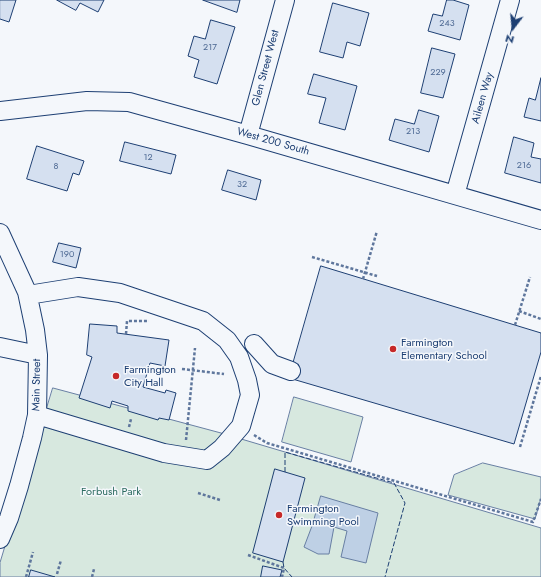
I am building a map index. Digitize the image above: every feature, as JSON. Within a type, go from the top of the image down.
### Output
[{"type":"street","name":"Glen Street West","points":[[248,135],[285,0]]},
{"type":"street","name":"Aileen Way","points":[[455,195],[510,0]]},
{"type":"street","name":"West 200 South","points":[[0,111],[87,101],[129,102],[541,220]]},
{"type":"street","name":"Main Street","points":[[0,233],[10,252],[28,295],[38,354],[37,415],[19,486],[9,518],[0,539]]},
{"type":"street","points":[[28,295],[78,287],[120,293],[203,321],[227,340],[239,356],[250,395],[240,426],[222,448],[207,460],[164,453],[37,415]]},
{"type":"street","points":[[254,344],[272,364],[291,371]]},
{"type":"street","points":[[0,346],[38,354]]},
{"type":"path","points":[[363,279],[377,231]]},
{"type":"path","points":[[312,257],[377,276]]},
{"type":"path","points":[[515,325],[530,277]]},
{"type":"path","points":[[520,311],[541,319]]},
{"type":"path","points":[[126,334],[127,321],[155,321]]},
{"type":"path","points":[[186,446],[185,435],[195,348]]},
{"type":"path","points":[[182,369],[224,374]]},
{"type":"path","points":[[520,447],[541,376]]},
{"type":"path","points":[[267,443],[533,522],[540,509],[541,499]]},
{"type":"path","points":[[198,493],[220,500]]},
{"type":"path","points":[[26,577],[33,552]]},
{"type":"path","points":[[248,555],[284,568],[282,577]]},
{"type":"path","points":[[57,574],[61,560]]},
{"type":"path","points":[[92,577],[94,569]]},
{"type":"green space","name":"Forbush Park","points":[[53,388],[221,433],[541,528],[541,577],[0,577],[0,563]]},
{"type":"green space","points":[[294,397],[363,417],[351,462],[282,442]]},
{"type":"green space","points":[[483,463],[541,477],[541,498],[535,519],[448,495],[454,475]]},
{"type":"water","points":[[321,496],[378,513],[366,563],[341,557],[347,531],[334,527],[329,554],[318,554],[304,547]]},
{"type":"building","points":[[0,0],[16,0],[9,22],[0,19]]},
{"type":"building","points":[[57,0],[104,0],[98,12],[80,3],[76,10]]},
{"type":"building","points":[[203,0],[240,0],[237,12]]},
{"type":"building","points":[[447,0],[453,0],[469,5],[460,40],[428,31],[433,14],[442,16]]},
{"type":"building","points":[[333,3],[369,13],[360,46],[347,42],[343,58],[320,52]]},
{"type":"building","points":[[211,20],[235,27],[217,84],[194,77],[199,60],[188,56],[194,36],[205,39]]},
{"type":"building","points":[[432,48],[455,54],[443,98],[421,93]]},
{"type":"building","points":[[314,74],[357,86],[345,130],[319,123],[326,98],[308,94]]},
{"type":"building","points":[[541,78],[541,121],[524,117],[529,98],[535,100]]},
{"type":"building","points":[[419,110],[439,116],[429,152],[389,140],[395,119],[414,124]]},
{"type":"building","points":[[514,137],[534,143],[531,157],[541,159],[541,183],[505,173]]},
{"type":"building","points":[[125,142],[176,155],[171,174],[120,161]]},
{"type":"building","points":[[37,146],[84,161],[79,175],[73,173],[67,191],[27,179]]},
{"type":"building","points":[[228,170],[261,180],[256,200],[222,190]]},
{"type":"building","points":[[59,243],[81,248],[76,268],[53,262]]},
{"type":"building","points":[[321,266],[541,333],[541,352],[514,444],[289,378]]},
{"type":"building","name":"Farmington City Hall","points":[[90,324],[117,326],[117,333],[169,340],[165,366],[150,363],[143,387],[165,393],[166,390],[176,393],[169,420],[159,418],[158,420],[128,411],[128,406],[112,401],[110,408],[79,398],[92,357],[87,355]]},
{"type":"building","name":"Farmington Swimming Pool","points":[[275,469],[305,478],[283,562],[253,553]]},
{"type":"building","points":[[263,566],[282,570],[280,577],[261,577]]},
{"type":"building","points":[[31,570],[55,577],[29,577]]},
{"type":"fence","points":[[285,472],[285,452],[394,483],[405,503],[385,577]]},
{"type":"fence","points":[[283,562],[284,568],[292,577]]},
{"type":"place","name":"Farmington Elementary School","points":[[393,349]]},
{"type":"place","name":"Farmington City Hall","points":[[116,376]]},
{"type":"place","name":"Farmington Swimming Pool","points":[[279,515]]}]
